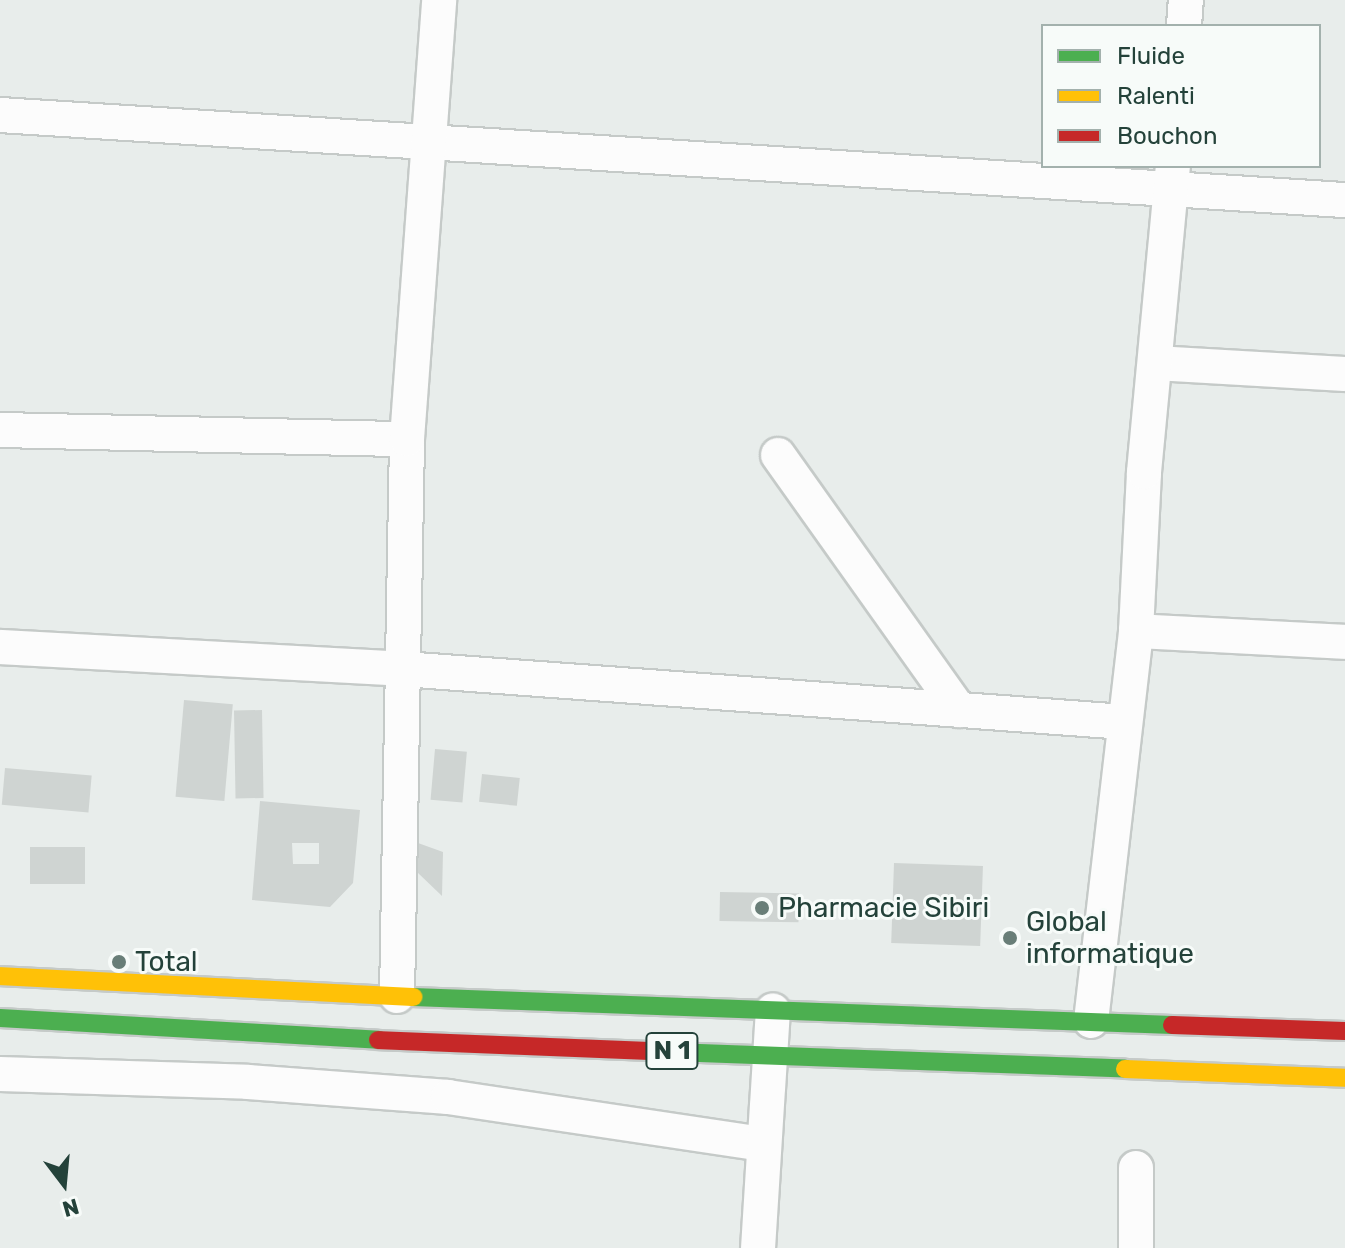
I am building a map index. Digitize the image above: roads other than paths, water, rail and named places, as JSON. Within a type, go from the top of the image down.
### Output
[{"type":"highway","name":"N 1","points":[[0,976],[397,996],[1345,1031]]},
{"type":"highway","name":"N 1","points":[[0,1018],[767,1055],[1345,1078]]},
{"type":"street","points":[[397,996],[407,439],[432,143],[439,0]]},
{"type":"street","points":[[1184,24],[1186,0]]},
{"type":"street","points":[[0,115],[432,143],[1172,179],[1345,200]]},
{"type":"street","points":[[1091,1021],[1136,631],[1172,179]]},
{"type":"street","points":[[1155,363],[1345,374]]},
{"type":"street","points":[[0,430],[407,439]]},
{"type":"street","points":[[778,455],[959,710]]},
{"type":"street","points":[[1136,631],[1345,642]]},
{"type":"street","points":[[0,647],[403,669],[1124,722]]},
{"type":"street","points":[[758,1248],[767,1055],[773,1010]]},
{"type":"street","points":[[0,1074],[248,1082],[448,1097],[763,1144]]},
{"type":"street","points":[[1136,1168],[1136,1248]]},
{"type":"place","name":"Pharmacie Sibiri","points":[[762,908]]},
{"type":"place","name":"Global informatique","points":[[1010,938]]},
{"type":"place","name":"Total","points":[[119,962]]}]
